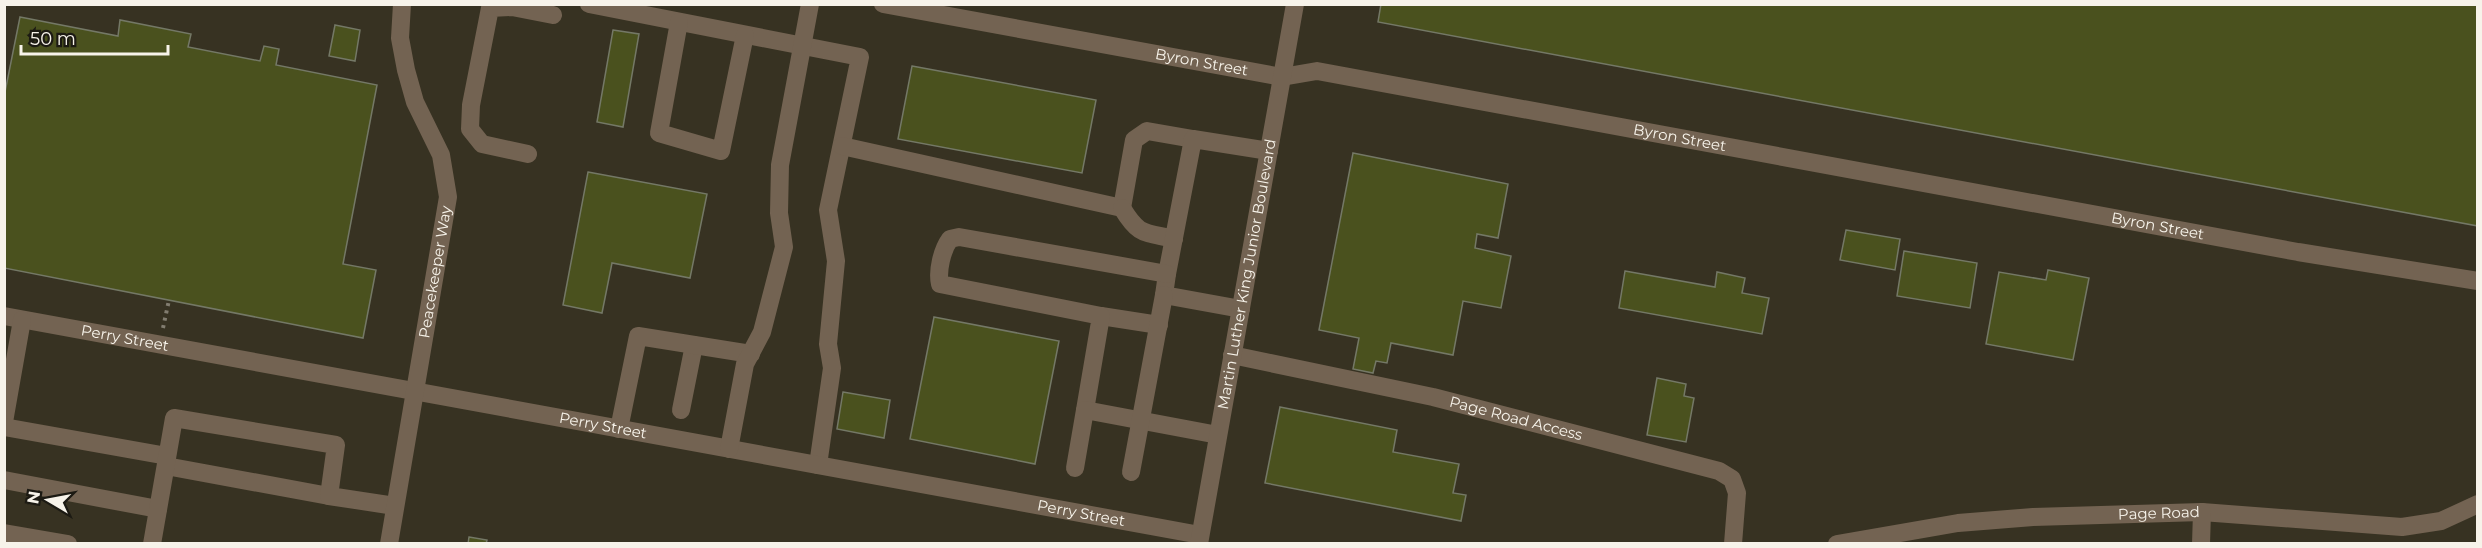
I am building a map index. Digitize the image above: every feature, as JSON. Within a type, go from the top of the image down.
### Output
[{"type":"street","name":"Peacekeeper Way","points":[[388,543],[417,392],[448,197],[441,155],[415,102],[406,70],[400,38],[402,4]]},
{"type":"street","points":[[589,4],[860,57],[828,210],[836,261],[828,344],[832,369],[818,465]]},
{"type":"street","points":[[729,448],[745,364],[762,332],[784,248],[779,213],[780,165],[810,4]]},
{"type":"street","name":"Byron Street","points":[[883,4],[1282,76],[1317,71],[2287,250],[2478,281]]},
{"type":"street","name":"Martin Luther King Junior Boulevard","points":[[1200,539],[1295,4]]},
{"type":"street","points":[[528,154],[482,144],[470,129],[471,105],[490,8],[512,7],[553,15]]},
{"type":"street","points":[[679,22],[659,133],[721,151],[746,35]]},
{"type":"street","points":[[1174,239],[1140,232],[1133,227],[1122,208],[1134,140],[1140,134],[1147,131],[1269,151]]},
{"type":"street","points":[[1131,472],[1193,139]]},
{"type":"street","points":[[842,146],[1122,208]]},
{"type":"street","points":[[1159,325],[1101,316],[940,284],[938,278],[945,246],[950,239],[959,237],[1167,274]]},
{"type":"street","points":[[1164,295],[1241,309]]},
{"type":"street","points":[[1075,468],[1101,316]]},
{"type":"street","name":"Perry Street","points":[[13,318],[729,448],[1200,539]]},
{"type":"street","points":[[4,422],[13,318]]},
{"type":"street","points":[[619,429],[638,336],[751,354]]},
{"type":"street","points":[[681,410],[694,345]]},
{"type":"street","name":"Page Road Access","points":[[1232,355],[1433,397],[1719,471],[1732,479],[1737,493],[1733,543]]},
{"type":"street","points":[[1084,410],[1218,435]]},
{"type":"street","points":[[152,543],[174,418],[336,445],[329,496]]},
{"type":"street","points":[[4,427],[395,509]]},
{"type":"street","points":[[4,480],[158,509]]},
{"type":"street","name":"Page Road","points":[[1837,543],[1958,523],[2033,517],[2202,512],[2402,527],[2441,521],[2478,504]]},
{"type":"street","points":[[2201,543],[2202,512]]},
{"type":"street","points":[[4,533],[68,543]]},
{"type":"path","points":[[161,338],[169,300]]},
{"type":"building","points":[[1381,4],[2478,4],[2478,226],[1378,22]]},
{"type":"building","points":[[20,17],[118,36],[120,20],[191,34],[188,47],[260,61],[264,46],[279,49],[276,65],[377,85],[343,264],[376,270],[363,338],[4,268],[4,97]]},
{"type":"building","points":[[335,25],[360,30],[355,61],[329,56]]},
{"type":"building","points":[[613,30],[639,34],[623,127],[597,122]]},
{"type":"building","points":[[912,66],[1096,100],[1082,173],[898,139]]},
{"type":"building","points":[[1353,153],[1508,184],[1498,238],[1477,234],[1475,248],[1511,256],[1501,308],[1463,301],[1453,355],[1391,343],[1387,363],[1376,361],[1373,373],[1353,369],[1359,338],[1319,330]]},
{"type":"building","points":[[588,172],[707,194],[690,278],[612,263],[602,313],[563,305]]},
{"type":"building","points":[[1846,230],[1900,239],[1895,270],[1840,260]]},
{"type":"building","points":[[1904,251],[1977,263],[1970,308],[1897,296]]},
{"type":"building","points":[[2048,270],[2089,278],[2073,360],[1986,344],[1999,272],[2046,280]]},
{"type":"building","points":[[1625,271],[1715,287],[1717,272],[1745,278],[1742,293],[1769,298],[1762,334],[1619,308]]},
{"type":"building","points":[[934,317],[1059,341],[1035,464],[910,439]]},
{"type":"building","points":[[1657,378],[1686,384],[1684,396],[1694,398],[1686,442],[1647,435]]},
{"type":"building","points":[[843,392],[890,400],[884,438],[837,429]]},
{"type":"building","points":[[1280,407],[1397,430],[1393,452],[1459,464],[1453,493],[1466,495],[1461,521],[1265,483]]},
{"type":"building","points":[[469,537],[487,540],[486,544],[468,544]]}]
